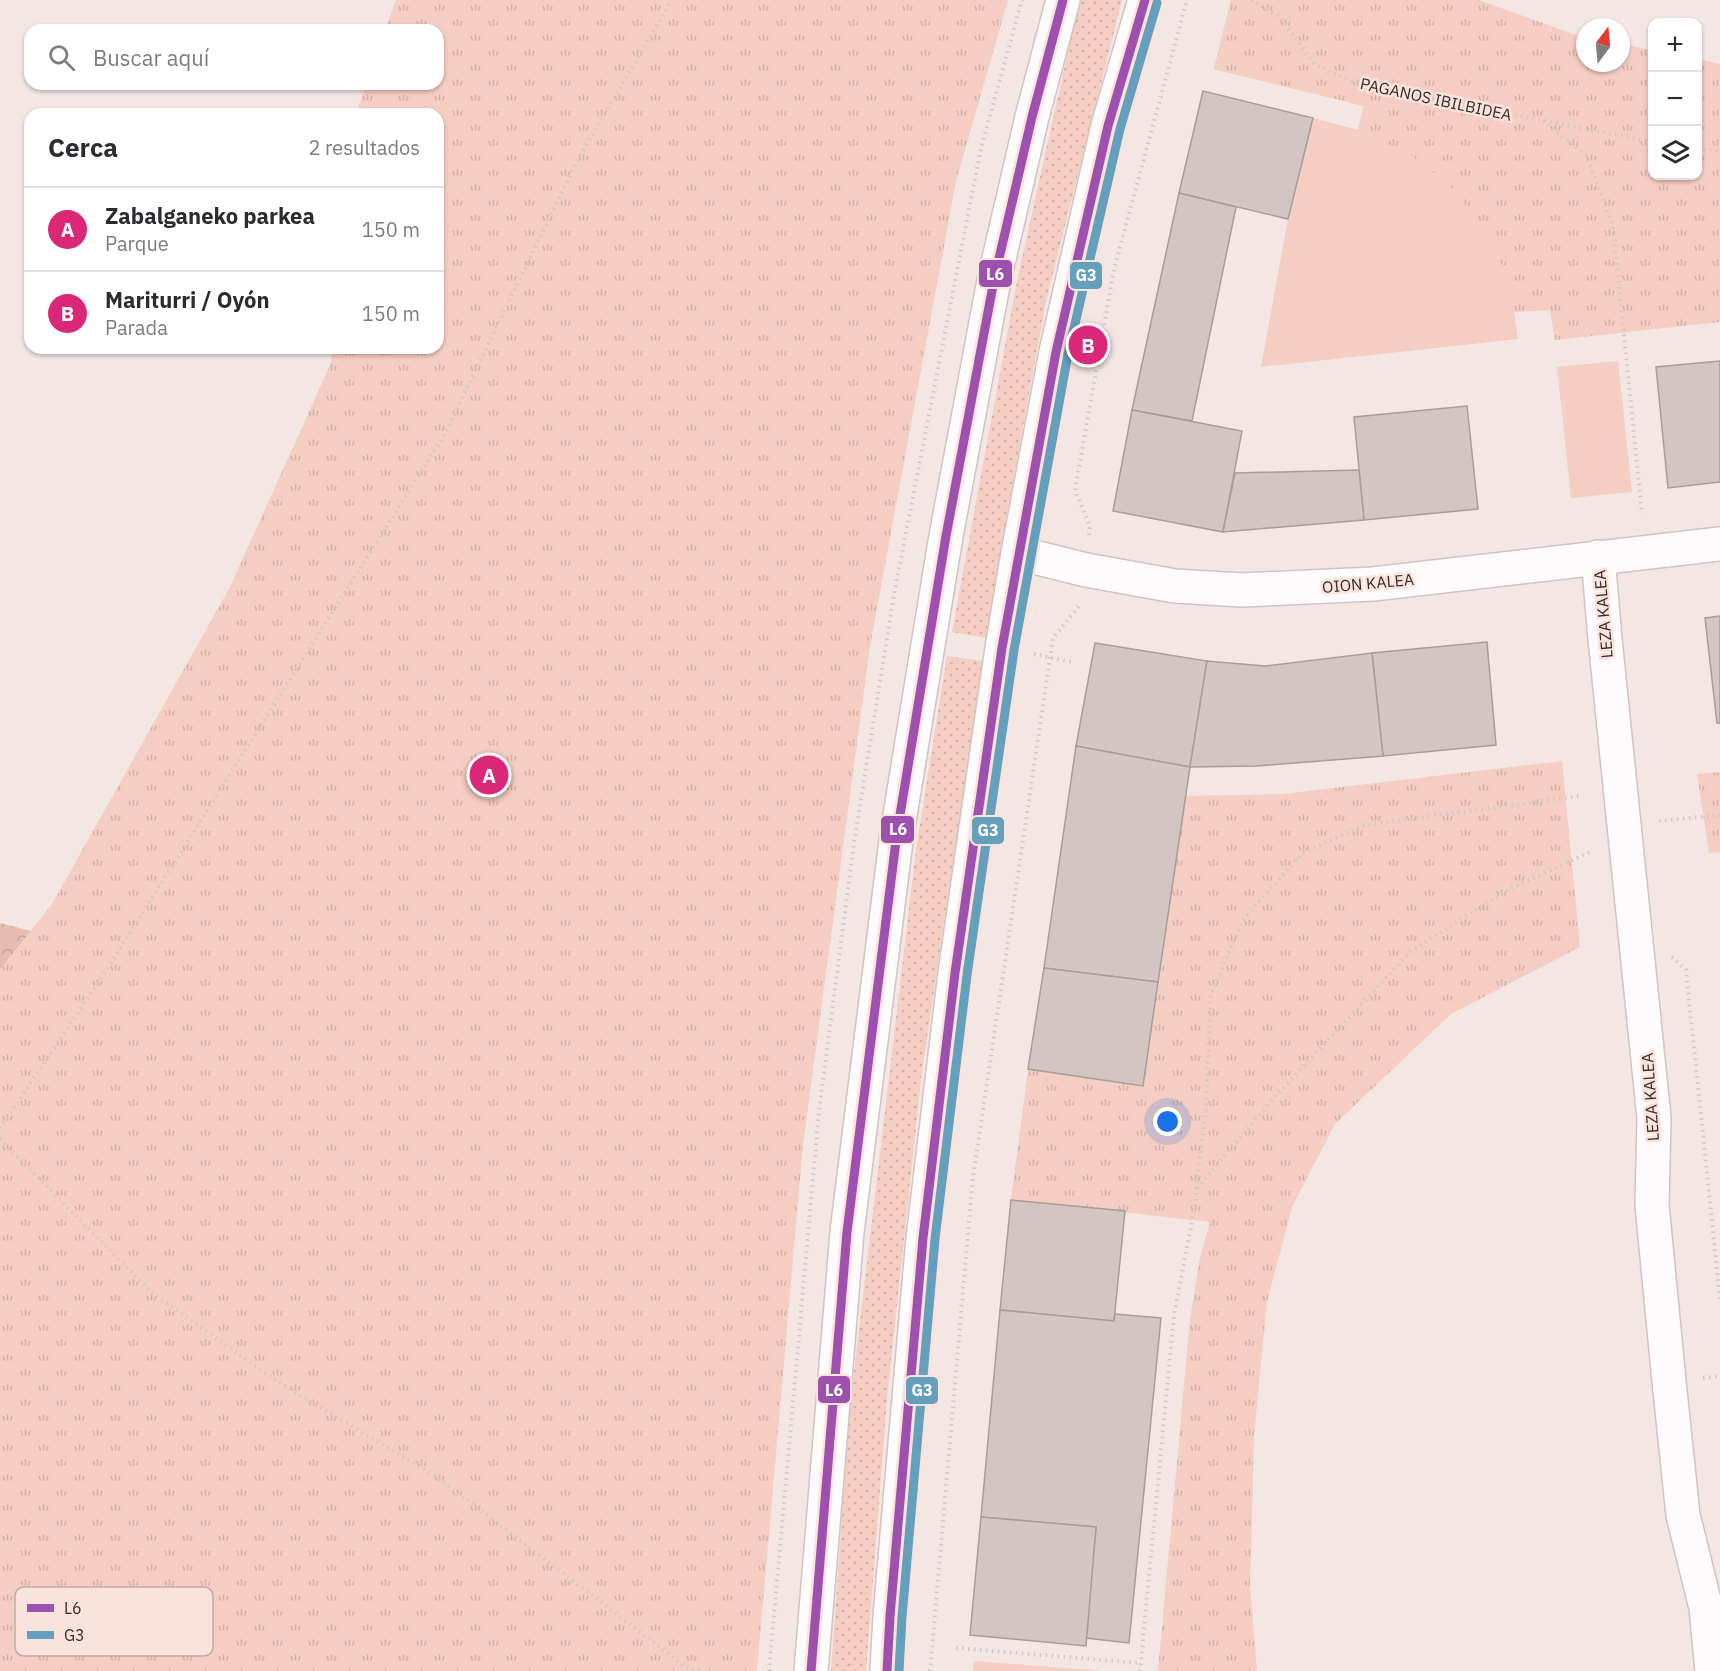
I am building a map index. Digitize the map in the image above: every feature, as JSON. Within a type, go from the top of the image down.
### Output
[{"type":"main road","points":[[810,1671],[847,1232],[897,833],[946,536],[994,280],[1032,117],[1063,0]]},
{"type":"main road","points":[[887,1671],[923,1238],[957,961],[993,710],[1018,553],[1056,352],[1105,138],[1145,0]]},
{"type":"main road","name":"OION KALEA","points":[[1018,553],[1086,570],[1175,586],[1242,590],[1373,584],[1720,544]]},
{"type":"main road","name":"LEZA KALEA","points":[[1598,557],[1654,1118],[1652,1205],[1675,1437],[1683,1515],[1706,1608],[1712,1671]]},
{"type":"path","points":[[0,1128],[104,975],[443,437],[580,155],[672,0]]},
{"type":"path","points":[[930,1671],[973,1177],[1053,638],[1080,604],[1086,570],[1090,527],[1075,490],[1114,269],[1186,0]]},
{"type":"path","name":"PAGANOS IBILBIDEA","points":[[1251,0],[1280,17],[1314,65],[1355,83],[1648,141]]},
{"type":"path","points":[[1543,121],[1586,155],[1613,226],[1642,514]]},
{"type":"path","points":[[1702,150],[1720,152]]},
{"type":"path","points":[[1140,1671],[1174,1315],[1194,1210],[1206,1105],[1211,994],[1243,920],[1301,854],[1363,825],[1581,796]]},
{"type":"path","points":[[1197,1188],[1275,1097],[1410,952],[1508,890],[1590,852]]},
{"type":"path","points":[[0,1139],[152,1293],[278,1383],[437,1477],[690,1670],[700,1671]]},
{"type":"path","points":[[956,1648],[1140,1663]]},
{"type":"green space","points":[[396,0],[1008,0],[956,181],[870,646],[803,1145],[757,1671],[0,1671],[0,970],[52,904],[230,587],[331,363],[332,354],[444,354],[444,108],[358,108],[364,90],[444,90],[444,24],[387,24]]},
{"type":"green space","points":[[1081,0],[1122,0],[1046,301],[1000,553],[987,638],[952,632],[1017,281]]},
{"type":"green space","points":[[1231,0],[1529,129],[1555,340],[1550,310],[1514,312],[1518,339],[1261,367],[1288,219],[1313,118],[1358,130],[1364,106],[1214,69]]},
{"type":"green space","points":[[1231,0],[1479,0],[1576,34],[1576,72],[1630,72],[1630,46],[1648,49],[1648,180],[1702,180],[1702,60],[1720,64],[1720,322],[1555,340],[1550,310],[1514,312],[1506,274],[1486,231],[1447,183],[1409,154],[1358,130],[1364,106],[1214,69]]},
{"type":"green space","points":[[1618,361],[1632,492],[1571,498],[1557,367]]},
{"type":"green space","points":[[947,656],[983,661],[922,1071],[887,1398],[866,1671],[831,1671],[850,1406],[916,850]]},
{"type":"green space","points":[[1562,761],[1580,947],[1451,1014],[1335,1124],[1292,1207],[1267,1302],[1254,1435],[1250,1585],[1257,1671],[1158,1671],[1190,1319],[1200,1258],[1210,1222],[1011,1200],[1028,1069],[1143,1086],[1185,796],[1283,794]]},
{"type":"green space","points":[[1720,772],[1720,852],[1709,853],[1697,774]]},
{"type":"green space","points":[[0,923],[31,931],[0,970]]},
{"type":"green space","points":[[974,1661],[1102,1671],[973,1671]]},
{"type":"building","points":[[1203,91],[1313,118],[1288,219],[1179,193]]},
{"type":"building","points":[[1179,193],[1236,207],[1192,421],[1132,410]]},
{"type":"building","points":[[1720,361],[1720,482],[1668,488],[1656,367]]},
{"type":"building","points":[[1467,406],[1478,509],[1364,520],[1354,417]]},
{"type":"building","points":[[1132,410],[1242,431],[1223,532],[1113,511]]},
{"type":"building","points":[[1359,470],[1364,520],[1223,532],[1235,473]]},
{"type":"building","points":[[1720,616],[1720,723],[1717,723],[1705,618]]},
{"type":"building","points":[[1487,642],[1496,745],[1383,756],[1372,653]]},
{"type":"building","points":[[1095,643],[1207,661],[1190,767],[1076,746]]},
{"type":"building","points":[[1372,653],[1383,756],[1257,766],[1190,767],[1207,661],[1265,666]]},
{"type":"building","points":[[1076,746],[1190,767],[1158,982],[1044,968]]},
{"type":"building","points":[[1044,968],[1158,982],[1143,1086],[1028,1069]]},
{"type":"building","points":[[1011,1200],[1125,1211],[1114,1321],[1000,1310]]},
{"type":"building","points":[[1000,1310],[1114,1321],[1115,1314],[1161,1318],[1129,1643],[1086,1638],[1096,1527],[981,1517]]},
{"type":"building","points":[[981,1517],[1096,1527],[1086,1646],[970,1635]]},
{"type":"transit line","name":"L6","points":[[811,1671],[847,1232],[897,833],[946,536],[994,280],[1032,117],[1063,0]]},
{"type":"transit line","name":"L6","points":[[887,1671],[923,1238],[955,973],[1002,648],[1056,352],[1108,126],[1145,0]]},
{"type":"transit line","name":"G3","points":[[899,1671],[935,1239],[967,975],[1014,650],[1068,354],[1120,129],[1157,3]]},
{"type":"place","name":"Mariturri / Oyón","points":[[1088,345]]},
{"type":"place","name":"Zabalganeko parkea","points":[[489,775]]}]
